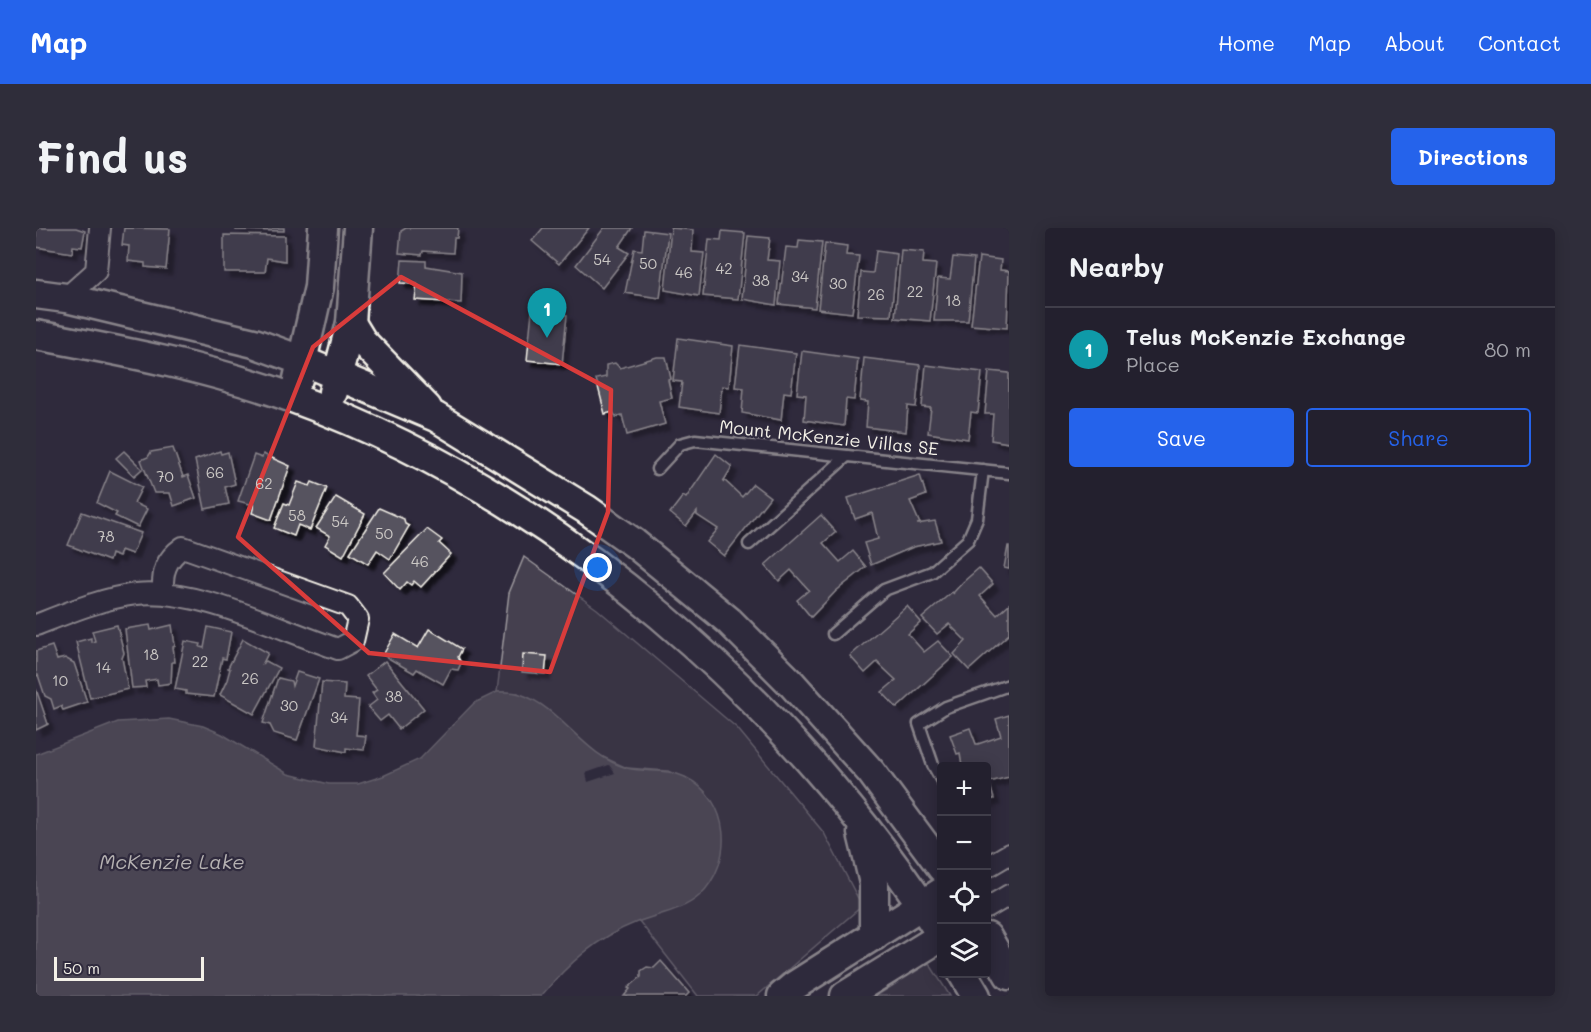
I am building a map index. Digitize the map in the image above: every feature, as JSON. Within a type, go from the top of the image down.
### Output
[{"type":"main road","points":[[292,397],[303,361],[320,286],[323,228]]},
{"type":"main road","points":[[326,411],[339,375],[351,323],[358,228]]},
{"type":"main road","points":[[36,294],[66,298],[254,343],[339,375],[436,417],[586,509],[634,543],[729,621],[792,684],[871,772],[937,861]]},
{"type":"main road","points":[[351,323],[362,341],[436,417]]},
{"type":"main road","points":[[36,335],[142,355],[292,397],[425,457],[511,507],[611,573],[769,715],[858,820],[931,898],[938,924]]},
{"type":"main road","points":[[858,820],[874,883],[874,936]]},
{"type":"main road","points":[[782,996],[931,898]]},
{"type":"main road","points":[[845,996],[937,938]]},
{"type":"main road","points":[[991,944],[1009,975]]},
{"type":"main road","points":[[965,978],[976,996]]},
{"type":"street","points":[[66,298],[96,270],[100,228]]},
{"type":"street","points":[[36,625],[135,594],[163,593],[224,608],[338,649],[353,641],[358,620],[348,606],[183,547],[172,555],[162,571],[163,593]]},
{"type":"street","points":[[991,865],[1009,854]]},
{"type":"street","points":[[991,906],[1009,896]]},
{"type":"lane","name":"Mount McKenzie Villas SE","points":[[657,469],[680,444],[695,440],[1009,473]]},
{"type":"lane","points":[[749,544],[848,456]]},
{"type":"lane","points":[[833,634],[884,590],[932,572],[963,545],[975,527],[983,470]]},
{"type":"lane","points":[[937,772],[919,724],[946,707],[1009,685]]},
{"type":"highlighted area","points":[[401,277],[611,390],[608,512],[550,672],[369,653],[238,537],[313,347]]},
{"type":"shaded area","points":[[524,557],[597,609],[737,728],[824,833],[862,906],[757,996],[698,996],[639,921],[688,903],[698,786],[668,771],[627,768],[592,752],[566,727],[518,693],[497,692],[509,593]]},
{"type":"shaded area","points":[[929,963],[950,996],[876,996]]},
{"type":"water","name":"McKenzie Lake","points":[[497,692],[517,693],[535,701],[611,762],[627,768],[678,774],[700,787],[712,800],[719,815],[723,832],[723,849],[711,882],[699,896],[677,909],[622,928],[596,944],[573,962],[541,996],[36,996],[36,754],[118,722],[169,719],[203,726],[222,734],[288,774],[329,784],[358,784],[383,776],[420,759],[474,703]]},
{"type":"pier","points":[[609,765],[615,773],[588,782],[586,773]]},
{"type":"building","points":[[36,228],[76,228],[85,231],[82,247],[73,246],[72,253],[36,247]]},
{"type":"building","points":[[124,228],[170,229],[166,269],[145,267],[145,263],[128,261],[129,246],[122,245]]},
{"type":"building","points":[[236,228],[284,228],[284,231],[236,230]]},
{"type":"building","points":[[406,228],[458,228],[457,238],[454,238],[453,253],[423,251],[422,255],[399,253],[401,231]]},
{"type":"building","points":[[543,228],[589,228],[559,264],[532,241]]},
{"type":"building","points":[[604,228],[632,228],[619,247],[629,253],[602,288],[576,265]]},
{"type":"building","points":[[671,228],[693,230],[692,252],[704,253],[699,296],[665,290]]},
{"type":"building","points":[[644,230],[668,233],[660,298],[625,293],[634,249],[642,250]]},
{"type":"building","points":[[722,231],[745,233],[738,299],[703,296],[709,239],[721,240]]},
{"type":"building","points":[[224,235],[285,236],[285,261],[267,258],[265,272],[224,272]]},
{"type":"building","points":[[748,236],[770,238],[767,260],[780,261],[776,305],[742,299]]},
{"type":"building","points":[[799,240],[822,242],[815,308],[779,304],[786,247],[798,248]]},
{"type":"building","points":[[825,243],[847,246],[846,255],[859,256],[852,313],[818,309]]},
{"type":"building","points":[[901,250],[924,252],[923,263],[936,264],[930,321],[895,318]]},
{"type":"building","points":[[876,251],[897,254],[891,316],[857,315],[861,272],[873,273]]},
{"type":"building","points":[[953,257],[974,259],[968,321],[934,321],[938,278],[950,279]]},
{"type":"building","points":[[979,257],[1001,260],[1000,270],[1009,271],[1007,328],[971,325]]},
{"type":"building","points":[[402,260],[426,261],[426,266],[462,272],[461,303],[415,300],[417,284],[400,283]]},
{"type":"building","points":[[532,311],[567,315],[562,364],[527,360]]},
{"type":"building","points":[[678,338],[733,346],[729,387],[722,386],[719,413],[679,407],[682,382],[673,381]]},
{"type":"building","points":[[740,345],[796,353],[791,393],[784,392],[781,420],[742,413],[744,388],[735,387]]},
{"type":"building","points":[[802,351],[858,359],[854,400],[846,399],[844,426],[804,420],[806,395],[797,394]]},
{"type":"building","points":[[657,357],[666,357],[671,379],[668,380],[672,398],[659,401],[665,424],[627,435],[622,415],[616,417],[613,412],[605,414],[596,379],[606,377],[606,365],[615,363],[620,368]]},
{"type":"building","points":[[864,358],[920,365],[916,407],[908,406],[906,432],[866,427],[868,402],[860,401]]},
{"type":"building","points":[[926,365],[982,372],[978,413],[971,412],[968,439],[928,433],[931,408],[922,407]]},
{"type":"building","points":[[989,371],[1009,373],[1009,443],[991,440],[993,414],[985,414]]},
{"type":"building","points":[[173,448],[183,477],[188,475],[196,498],[174,506],[170,493],[154,493],[141,460],[148,457],[151,452]]},
{"type":"building","points":[[124,451],[142,469],[134,476],[116,458]]},
{"type":"building","points":[[220,451],[221,454],[228,452],[235,484],[225,487],[229,504],[205,509],[195,460]]},
{"type":"building","points":[[263,454],[290,466],[271,520],[252,513],[254,505],[238,501],[254,455],[262,458]]},
{"type":"building","points":[[716,454],[732,467],[724,480],[742,497],[753,484],[770,497],[724,556],[707,542],[718,529],[697,515],[697,512],[686,526],[670,513],[683,496],[686,498]]},
{"type":"building","points":[[110,471],[142,487],[134,503],[147,509],[138,527],[115,516],[117,513],[97,503]]},
{"type":"building","points":[[920,475],[926,495],[910,501],[920,524],[935,521],[941,541],[913,547],[871,565],[864,543],[878,539],[872,513],[855,519],[848,498]]},
{"type":"building","points":[[298,482],[310,486],[312,482],[327,488],[310,530],[298,525],[294,536],[274,528],[284,503],[289,505]]},
{"type":"building","points":[[336,497],[365,514],[343,556],[325,545],[330,536],[316,528]]},
{"type":"building","points":[[379,508],[404,519],[405,524],[409,526],[390,559],[377,550],[368,564],[350,553]]},
{"type":"building","points":[[82,512],[141,533],[132,554],[121,550],[119,557],[111,554],[109,561],[68,545]]},
{"type":"building","points":[[821,515],[836,532],[823,543],[840,562],[853,551],[866,567],[836,591],[811,617],[797,600],[809,590],[791,570],[779,581],[765,565]]},
{"type":"building","points":[[427,529],[442,540],[439,543],[451,554],[421,587],[414,581],[411,585],[407,582],[400,590],[384,573]]},
{"type":"building","points":[[1009,546],[1009,569],[1004,568]]},
{"type":"building","points":[[979,568],[993,584],[980,596],[997,615],[1009,604],[1009,634],[969,670],[954,654],[966,641],[949,624],[937,634],[922,618]]},
{"type":"building","points":[[907,606],[921,622],[908,634],[924,652],[938,641],[953,657],[897,708],[882,692],[896,680],[877,662],[865,673],[850,656]]},
{"type":"building","points":[[117,625],[124,653],[122,658],[128,689],[90,698],[76,642],[91,638],[91,642],[95,641],[92,631]]},
{"type":"building","points":[[150,625],[151,630],[172,625],[175,662],[172,662],[171,683],[158,685],[157,679],[145,681],[146,687],[132,688],[125,629]]},
{"type":"building","points":[[208,627],[231,632],[226,659],[222,658],[214,697],[186,694],[186,691],[175,689],[185,641],[201,644],[200,647],[204,648]]},
{"type":"building","points":[[429,629],[462,649],[458,657],[461,663],[458,670],[451,669],[443,684],[417,669],[414,673],[383,655],[395,634],[418,648]]},
{"type":"building","points":[[243,639],[268,653],[263,663],[266,661],[279,668],[254,714],[220,695],[227,680],[230,669],[228,668]]},
{"type":"building","points":[[52,646],[57,660],[65,658],[74,663],[87,702],[63,710],[61,706],[54,709],[51,699],[45,696],[38,675],[36,676],[36,651]]},
{"type":"building","points":[[523,654],[547,656],[545,674],[522,672]]},
{"type":"building","points":[[385,661],[424,709],[399,729],[388,715],[380,721],[368,707],[377,700],[372,693],[377,690],[366,676]]},
{"type":"building","points":[[297,672],[319,679],[297,740],[274,733],[270,725],[263,723],[278,678],[291,681],[292,686]]},
{"type":"building","points":[[322,682],[345,684],[344,699],[359,700],[356,735],[366,736],[364,750],[346,748],[346,752],[316,746]]},
{"type":"building","points":[[36,689],[48,724],[36,730]]},
{"type":"building","points":[[1009,715],[1009,777],[991,782],[991,762],[961,762],[960,753],[957,754],[950,735],[970,728],[976,744],[1001,736],[996,719]]},
{"type":"building","points":[[661,961],[689,993],[686,996],[624,996],[630,989],[628,988],[641,977],[641,971],[647,967],[654,968]]},
{"type":"place","name":"Telus McKenzie Exchange","points":[[547,338]]}]
